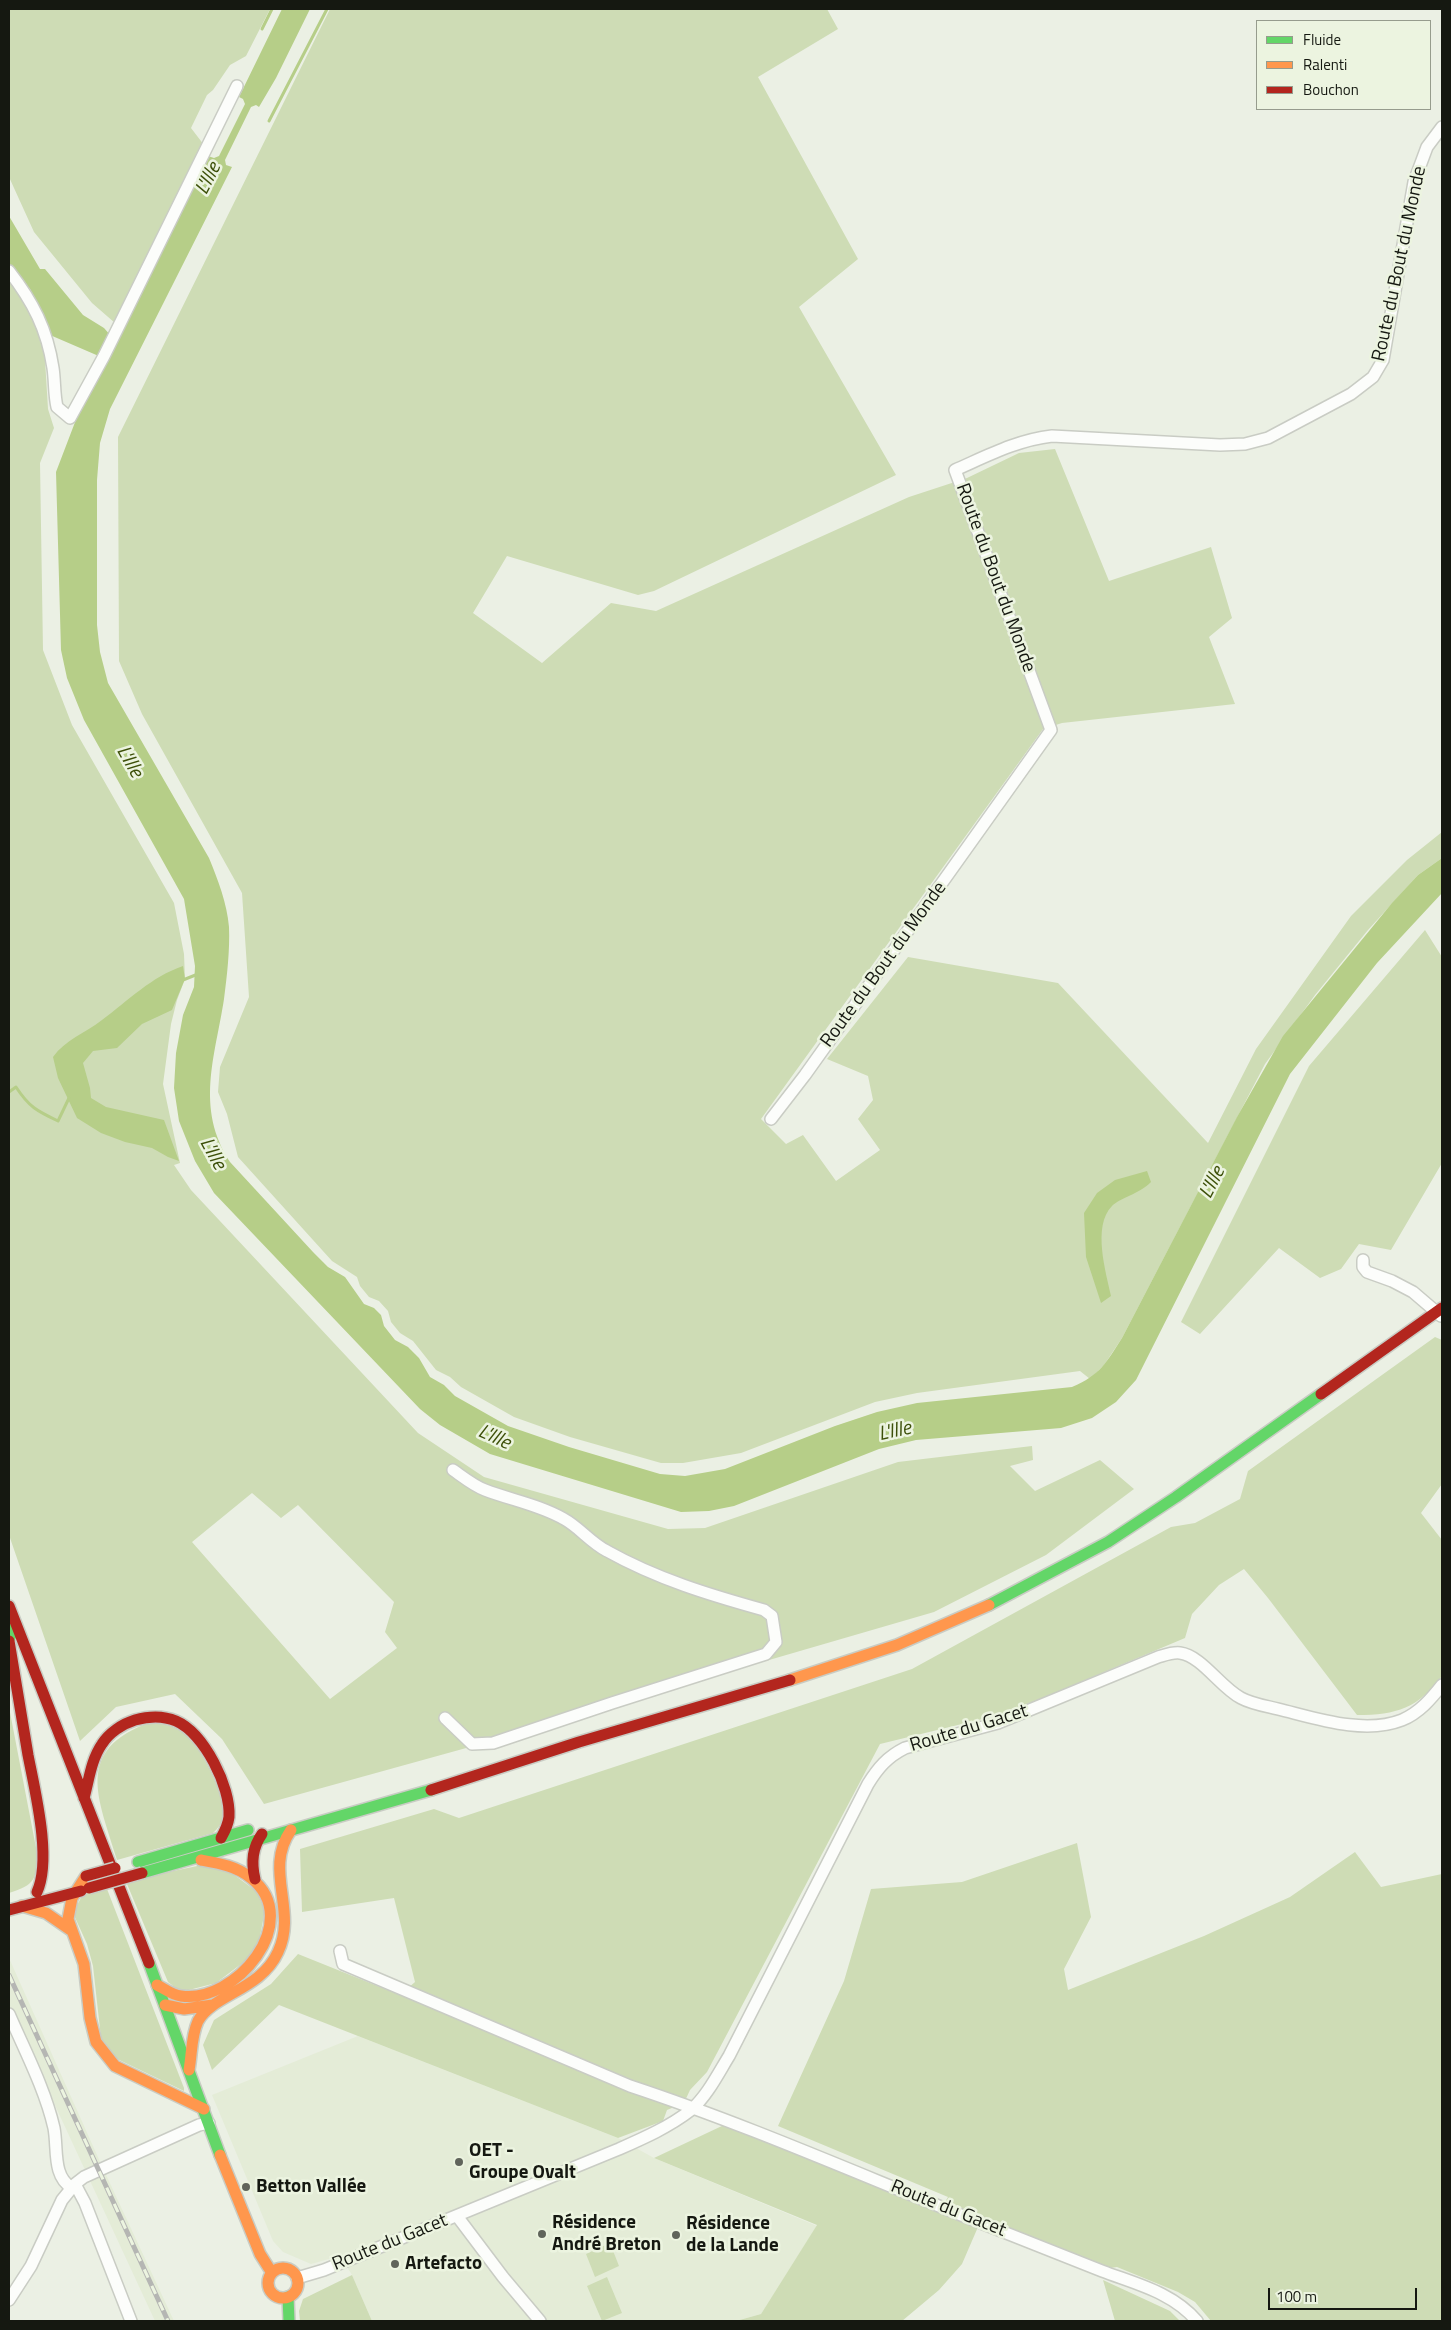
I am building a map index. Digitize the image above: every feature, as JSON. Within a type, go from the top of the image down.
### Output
[{"type":"main road","points":[[9,1900],[68,1886],[89,1888],[221,1838],[290,1824],[500,1769],[579,1742],[822,1671],[972,1614],[1040,1580],[1108,1542],[1176,1497],[1440,1312]]},
{"type":"main road","points":[[9,1606],[165,2005],[237,2200],[260,2254],[276,2271]]},
{"type":"main road","points":[[16,1625],[9,1640],[39,1817],[43,1863],[37,1892]]},
{"type":"main road","points":[[84,1798],[94,1758],[107,1737],[118,1728],[140,1718],[155,1716],[168,1718],[181,1723],[196,1735],[215,1763],[230,1810],[228,1827],[221,1838]]},
{"type":"main road","points":[[371,1795],[499,1759],[579,1742]]},
{"type":"main road","points":[[9,1910],[68,1886],[86,1876],[193,1859],[258,1840],[306,1814]]},
{"type":"main road","points":[[189,2070],[196,2028],[204,2014],[213,2006],[258,1979],[267,1970],[279,1952],[285,1931],[285,1913],[278,1857],[281,1843],[290,1824]]},
{"type":"main road","points":[[157,1985],[180,1996],[198,1995],[223,1986],[238,1977],[258,1960],[268,1941],[271,1919],[267,1901],[255,1879],[252,1856],[258,1840]]},
{"type":"main road","points":[[193,1859],[226,1863],[242,1869],[255,1879]]},
{"type":"main road","points":[[68,1886],[68,1912],[72,1931],[84,1963],[89,2023],[100,2050],[115,2066],[204,2109]]},
{"type":"main road","points":[[21,1906],[46,1913],[72,1931]]},
{"type":"main road","points":[[165,2005],[184,2009],[213,2006]]},
{"type":"main road","points":[[290,2270],[298,2281],[295,2292],[284,2298],[275,2296],[268,2288],[269,2277],[276,2271],[290,2270]]},
{"type":"main road","points":[[281,2321],[284,2298]]},
{"type":"main road","points":[[284,2298],[289,2321]]},
{"type":"street","points":[[9,271],[24,290],[38,315],[50,355],[57,407],[65,416],[70,418],[104,356],[237,86]]},
{"type":"street","name":"Route du Bout du Monde","points":[[771,1119],[805,1075],[1052,730],[955,470],[1031,438],[1052,436],[1220,445],[1244,444],[1268,438],[1351,394],[1373,377],[1383,360],[1414,182],[1427,147],[1442,127]]},
{"type":"street","points":[[1363,1260],[1363,1267],[1367,1272],[1392,1281],[1413,1292],[1440,1312]]},
{"type":"street","points":[[445,1718],[472,1744],[493,1743],[766,1654],[776,1642],[772,1616],[764,1610],[688,1588],[649,1572],[605,1551],[586,1538],[566,1520],[547,1511],[483,1490],[453,1470]]},
{"type":"street","name":"Route du Gacet","points":[[298,2281],[619,2149],[662,2130],[692,2109],[706,2092],[729,2056],[868,1784],[879,1766],[891,1755],[905,1748],[998,1724],[1158,1657],[1172,1653],[1181,1653],[1193,1657],[1224,1687],[1242,1699],[1299,1714],[1358,1724],[1375,1725],[1402,1720],[1419,1709],[1442,1685]]},
{"type":"street","points":[[340,1951],[343,1964],[630,2086],[676,2101],[692,2109]]},
{"type":"street","points":[[9,2014],[46,2099],[54,2130],[59,2174],[63,2182],[73,2186],[85,2203],[131,2321]]},
{"type":"street","name":"Route du Gacet","points":[[692,2109],[740,2124],[991,2227],[1160,2292],[1189,2312],[1197,2321]]},
{"type":"street","points":[[9,2300],[31,2266],[59,2207],[73,2186],[99,2170],[199,2125],[209,2123]]},
{"type":"street","name":"Route du Gacet","points":[[457,2216],[503,2278],[540,2321]]},
{"type":"shaded area","points":[[9,9],[270,9],[246,56],[230,65],[213,90],[207,95],[191,128],[204,145],[115,323],[92,303],[34,232],[9,177]]},
{"type":"shaded area","points":[[330,9],[827,9],[838,29],[758,77],[858,259],[799,307],[896,475],[654,591],[638,595],[507,556],[473,613],[542,663],[611,603],[656,611],[909,497],[967,478],[1019,453],[1055,449],[1109,581],[1211,547],[1232,618],[1209,637],[1235,704],[1062,723],[1043,729],[761,1119],[786,1144],[803,1135],[836,1181],[880,1150],[858,1119],[873,1100],[868,1076],[827,1059],[908,957],[1058,983],[1208,1143],[1256,1049],[1351,916],[1407,860],[1442,832],[1442,858],[1418,875],[1368,930],[1315,995],[1265,1064],[1122,1338],[1104,1365],[1090,1379],[1080,1371],[917,1393],[875,1402],[741,1453],[683,1463],[661,1463],[570,1437],[514,1417],[461,1387],[450,1377],[436,1370],[413,1341],[400,1333],[391,1322],[388,1311],[379,1301],[369,1297],[360,1286],[357,1277],[332,1261],[238,1157],[227,1114],[218,1092],[220,1067],[249,997],[242,893],[142,714],[119,661],[118,437]]},
{"type":"shaded area","points":[[9,275],[21,290],[44,343],[48,409],[54,428],[40,463],[43,650],[72,725],[174,903],[184,954],[185,979],[171,1024],[163,1084],[180,1163],[174,1165],[191,1190],[418,1433],[484,1477],[668,1529],[705,1528],[898,1462],[1032,1446],[1033,1460],[1010,1466],[1035,1491],[1100,1460],[1134,1489],[1046,1555],[934,1612],[477,1745],[264,1804],[222,1739],[175,1694],[116,1707],[80,1741],[9,1535]],"holes":[[[252,1493],[281,1518],[298,1505],[394,1602],[385,1632],[397,1648],[330,1699],[192,1542]]]},
{"type":"shaded area","points":[[1425,930],[1442,957],[1442,1163],[1391,1250],[1359,1244],[1341,1269],[1320,1278],[1279,1248],[1200,1334],[1181,1322],[1309,1066]]},
{"type":"shaded area","points":[[1435,1337],[1442,1340],[1442,1484],[1421,1513],[1442,1540],[1442,1676],[1424,1696],[1406,1708],[1371,1715],[1357,1715],[1244,1569],[1219,1585],[1192,1614],[1185,1638],[1007,1713],[880,1744],[707,2072],[690,2090],[684,2103],[667,2110],[663,2121],[618,2138],[279,2005],[212,2070],[203,2045],[214,2020],[271,1984],[298,1954],[400,1995],[415,1982],[394,1898],[302,1912],[300,1849],[434,1809],[459,1818],[912,1669],[1171,1527],[1195,1523],[1240,1499],[1248,1471]]},
{"type":"shaded area","points":[[9,1707],[37,1853],[33,1880],[24,1887],[9,1893]]},
{"type":"shaded area","points":[[151,1722],[175,1728],[187,1736],[200,1752],[217,1785],[223,1808],[223,1817],[220,1826],[213,1833],[117,1860],[99,1797],[98,1779],[101,1762],[110,1747],[126,1733]]},
{"type":"shaded area","points":[[1077,1843],[1091,1917],[1064,1969],[1068,1990],[1204,1936],[1290,1897],[1355,1852],[1381,1887],[1442,1874],[1442,2321],[1211,2321],[1195,2302],[1178,2292],[1117,2267],[1104,2269],[981,2220],[962,2264],[939,2290],[902,2321],[736,2321],[761,2314],[817,2225],[654,2158],[724,2125],[939,2212],[948,2197],[778,2126],[844,1981],[871,1889],[962,1882]]},
{"type":"shaded area","points":[[202,1865],[222,1866],[256,1891],[265,1910],[257,1952],[216,1983],[181,1992],[168,1982],[127,1884],[145,1877]]},
{"type":"shaded area","points":[[107,1889],[184,2091],[113,2057],[101,2038],[93,1966],[87,1944],[73,1913],[83,1894]]},
{"type":"shaded area","points":[[9,1958],[174,2321],[155,2321],[9,2006]]},
{"type":"shaded area","points":[[358,2036],[618,2138],[654,2158],[817,2226],[761,2314],[736,2321],[372,2321],[352,2275],[340,2256],[311,2264],[283,2252],[273,2241],[212,2095]]},
{"type":"shaded area","points":[[610,2243],[619,2266],[595,2277],[586,2254]]},
{"type":"shaded area","points":[[352,2275],[372,2321],[300,2321],[299,2311],[303,2299]]},
{"type":"shaded area","points":[[607,2277],[622,2313],[602,2321],[587,2286]]},
{"type":"shaded area","points":[[1103,2280],[1170,2311],[1180,2321],[1115,2321]]},
{"type":"water","name":"L'Ille","points":[[282,9],[310,9],[276,78],[259,107],[256,105],[251,107],[225,160],[226,165],[232,167],[110,409],[100,443],[97,480],[97,625],[100,652],[108,683],[209,858],[219,883],[226,909],[229,927],[228,963],[210,1082],[210,1102],[219,1142],[230,1162],[328,1267],[345,1277],[364,1304],[374,1308],[381,1315],[384,1326],[395,1340],[408,1347],[419,1358],[430,1377],[444,1385],[455,1396],[508,1426],[569,1447],[660,1474],[685,1476],[725,1469],[835,1426],[877,1412],[917,1403],[1072,1387],[1096,1373],[1122,1338],[1237,1117],[1283,1036],[1392,903],[1418,875],[1442,858],[1442,893],[1377,963],[1290,1074],[1136,1380],[1116,1402],[1092,1418],[1061,1428],[916,1440],[879,1449],[734,1506],[709,1511],[681,1512],[490,1454],[440,1425],[420,1409],[214,1193],[195,1161],[179,1121],[174,1088],[176,1053],[183,1015],[194,987],[195,966],[184,899],[84,720],[67,678],[61,650],[56,472],[77,417],[108,355],[101,357],[50,335],[30,289],[9,266],[9,216],[40,269],[45,269],[83,315],[104,328],[111,336],[208,156],[214,158],[219,156],[245,104],[243,99],[239,97]]},
{"type":"water","points":[[183,966],[185,979],[172,1010],[142,1024],[117,1048],[93,1051],[83,1063],[91,1098],[106,1107],[164,1120],[179,1161],[152,1148],[125,1142],[101,1133],[77,1118],[58,1078],[53,1057],[69,1041],[102,1020],[150,983]]},
{"type":"water","points":[[1147,1171],[1151,1182],[1141,1190],[1115,1203],[1106,1215],[1103,1225],[1102,1250],[1111,1296],[1101,1303],[1086,1257],[1084,1213],[1097,1193],[1115,1180]]},
{"type":"waterway","points":[[262,29],[272,9]]},
{"type":"waterway","points":[[269,121],[327,9]]},
{"type":"waterway","points":[[183,980],[198,974]]},
{"type":"waterway","points":[[9,1092],[16,1087],[34,1108],[58,1121],[69,1098]]},
{"type":"railway","points":[[9,1975],[168,2321]]},
{"type":"traffic: fast","points":[[989,1605],[1108,1542],[1176,1497],[1321,1394]]},
{"type":"traffic: fast","points":[[9,1639],[16,1625]]},
{"type":"traffic: fast","points":[[142,1873],[431,1790]]},
{"type":"traffic: fast","points":[[138,1862],[248,1830]]},
{"type":"traffic: fast","points":[[149,1963],[220,2155]]},
{"type":"traffic: fast","points":[[288,2297],[289,2321]]},
{"type":"traffic: slow","points":[[790,1680],[897,1645],[989,1605]]},
{"type":"traffic: slow","points":[[189,2070],[193,2039],[198,2021],[214,2004],[260,1975],[270,1965],[278,1952],[285,1921],[280,1860],[283,1845],[291,1830]]},
{"type":"traffic: slow","points":[[157,1985],[181,1996],[202,1995],[222,1987],[241,1974],[256,1956],[267,1936],[270,1916],[266,1896],[251,1878],[234,1868],[201,1860]]},
{"type":"traffic: slow","points":[[86,1876],[72,1898],[68,1919],[84,1964],[90,2018],[96,2042],[115,2066],[204,2109]]},
{"type":"traffic: slow","points":[[22,1906],[46,1913],[72,1931]]},
{"type":"traffic: slow","points":[[165,2005],[184,2009],[213,2005]]},
{"type":"traffic: slow","points":[[220,2155],[260,2254],[272,2273]]},
{"type":"traffic: slow","points":[[283,2268],[294,2272],[298,2283],[294,2294],[283,2298],[272,2294],[268,2283],[272,2272],[283,2268]]},
{"type":"traffic: jam","points":[[1321,1394],[1442,1308]]},
{"type":"traffic: jam","points":[[9,1606],[149,1963]]},
{"type":"traffic: jam","points":[[9,1641],[41,1825],[43,1862],[37,1892]]},
{"type":"traffic: jam","points":[[431,1790],[579,1742],[790,1680]]},
{"type":"traffic: jam","points":[[84,1798],[98,1750],[116,1729],[135,1720],[150,1717],[171,1719],[186,1727],[206,1749],[214,1762],[226,1791],[228,1805],[228,1823],[221,1838]]},
{"type":"traffic: jam","points":[[255,1879],[253,1856],[262,1834]]},
{"type":"traffic: jam","points":[[86,1876],[115,1868]]},
{"type":"traffic: jam","points":[[89,1888],[142,1873]]},
{"type":"traffic: jam","points":[[9,1910],[81,1891]]},
{"type":"place","name":"OET - Groupe Ovalt","points":[[459,2162]]},
{"type":"place","name":"Betton Vallée","points":[[246,2187]]},
{"type":"place","name":"Résidence André Breton","points":[[542,2234]]},
{"type":"place","name":"Résidence de la Lande","points":[[676,2235]]},
{"type":"place","name":"Artefacto","points":[[395,2264]]}]
